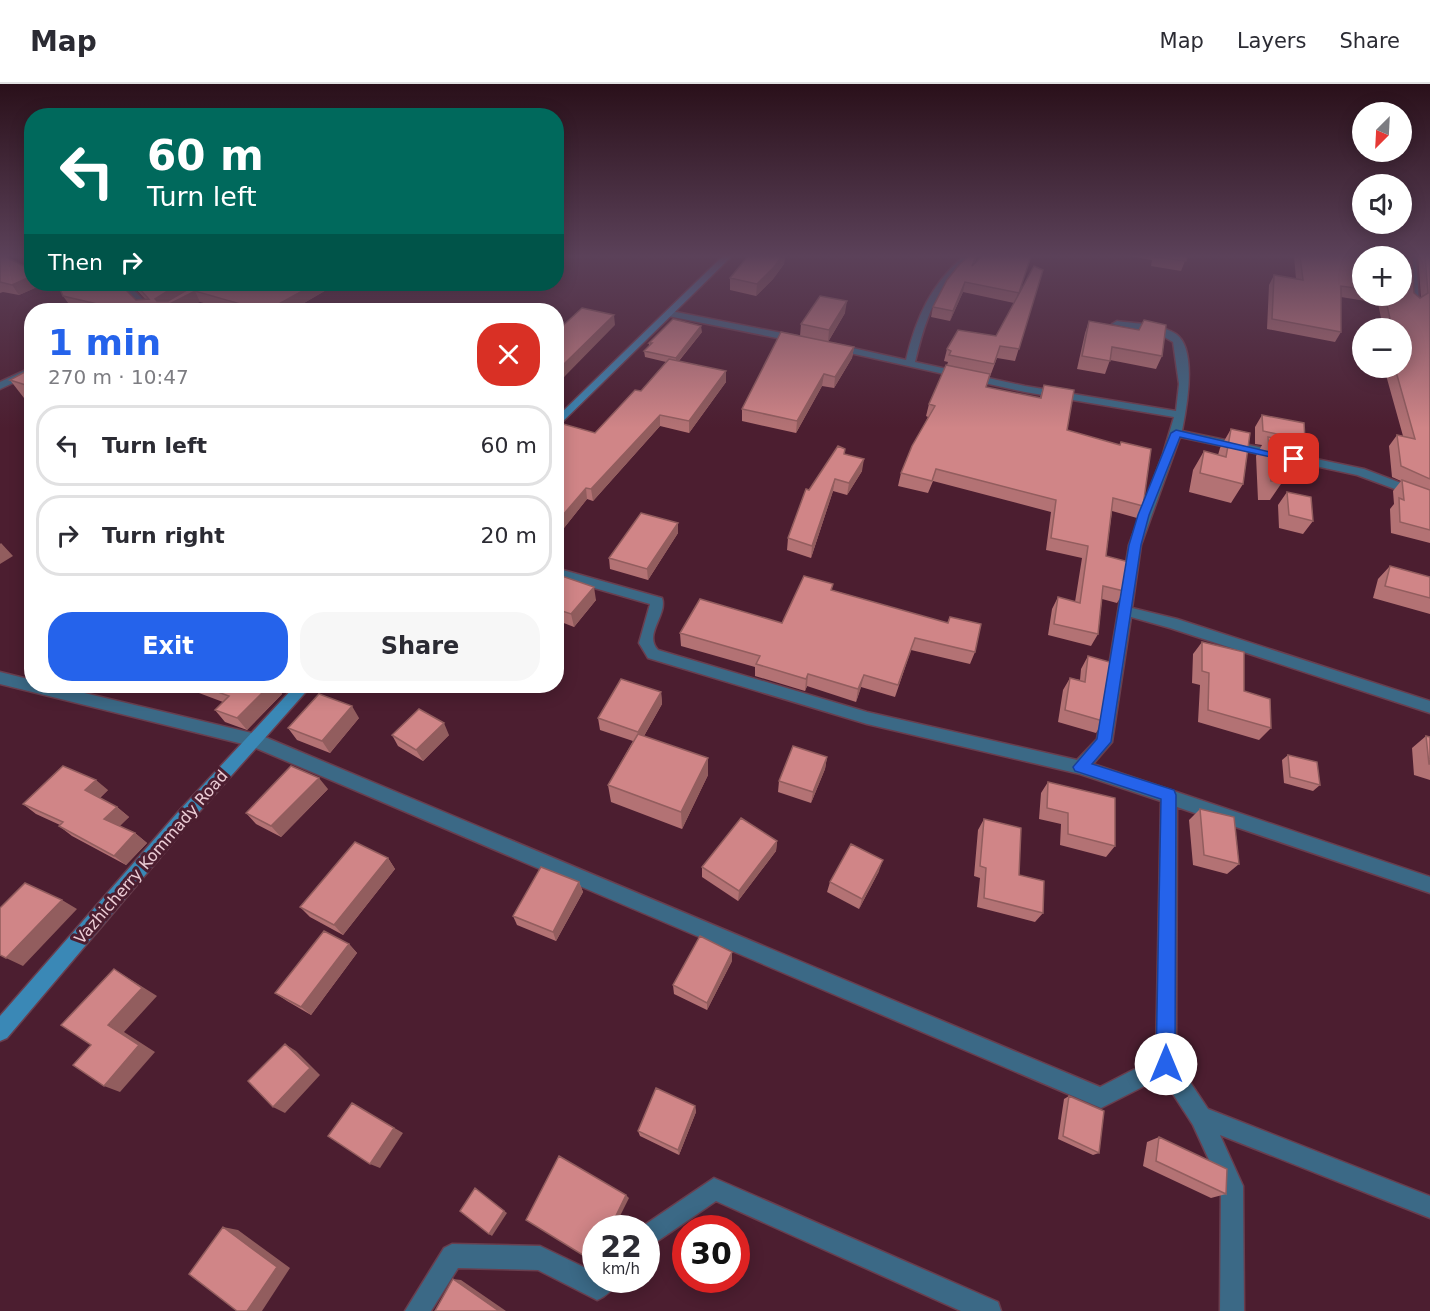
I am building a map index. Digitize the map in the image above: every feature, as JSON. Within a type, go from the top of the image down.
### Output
[{"type":"main road","points":[[564,417],[671,314]]},
{"type":"main road","name":"Vazhicherry Kommady Road","points":[[0,1030],[298,693]]},
{"type":"street","points":[[910,363],[919,321],[923,313]]},
{"type":"street","points":[[671,314],[807,342]]},
{"type":"street","points":[[1080,767],[1104,742],[1128,580],[1144,515],[1182,415],[1186,384],[1180,345],[1175,338],[1164,333],[1117,324]]},
{"type":"street","points":[[819,344],[1025,389],[1182,415]]},
{"type":"street","points":[[0,386],[24,374]]},
{"type":"street","points":[[1176,433],[1360,472],[1430,498]]},
{"type":"street","points":[[564,574],[657,601],[645,641],[647,650],[653,654],[867,718],[1080,767],[1169,795],[1430,885]]},
{"type":"street","points":[[1125,611],[1173,623],[1430,707]]},
{"type":"street","points":[[0,678],[24,684]]},
{"type":"street","points":[[61,693],[254,740],[1101,1098],[1166,1064]]},
{"type":"street","points":[[1169,795],[1166,1064],[1201,1117],[1232,1186],[1232,1311]]},
{"type":"street","points":[[1201,1117],[1430,1207]]},
{"type":"street","points":[[660,1228],[714,1189],[989,1311]]},
{"type":"street","points":[[417,1311],[452,1256],[540,1258],[582,1280]]},
{"type":"building","points":[[576,313],[614,315],[564,364],[564,325]]},
{"type":"building","points":[[808,313],[839,313],[829,330],[801,324]]},
{"type":"building","points":[[1008,313],[1030,313],[1019,349],[1000,346],[994,364],[949,355],[951,351],[947,349],[958,330],[996,336]]},
{"type":"building","points":[[1272,313],[1341,313],[1341,332],[1272,319]]},
{"type":"building","points":[[1389,313],[1430,313],[1430,479],[1401,466],[1397,435],[1415,439],[1398,378],[1412,378],[1412,318],[1390,318]]},
{"type":"building","points":[[673,319],[701,326],[676,358],[644,351],[652,343],[649,343]]},
{"type":"building","points":[[1144,320],[1166,325],[1162,356],[1112,347],[1110,361],[1082,356],[1089,321],[1139,330]]},
{"type":"building","points":[[781,332],[854,347],[835,377],[824,374],[797,421],[742,409]]},
{"type":"building","points":[[669,359],[726,371],[689,421],[660,415],[591,489],[586,488],[564,514],[564,424],[595,433],[635,390],[641,391]]},
{"type":"building","points":[[946,365],[990,374],[986,387],[1041,398],[1044,385],[1074,390],[1067,430],[1120,445],[1121,442],[1151,449],[1143,506],[1113,498],[1106,556],[1129,562],[1124,591],[1103,586],[1098,634],[1054,624],[1058,597],[1080,603],[1088,546],[1051,538],[1056,500],[936,469],[932,481],[901,473],[912,446],[935,406],[929,404]]},
{"type":"building","points":[[24,372],[24,384],[10,380]]},
{"type":"building","points":[[1262,415],[1304,423],[1305,440],[1263,431]]},
{"type":"building","points":[[1231,429],[1250,433],[1243,484],[1200,473],[1204,451],[1226,457]]},
{"type":"building","points":[[1268,437],[1287,441],[1283,481],[1271,481]]},
{"type":"building","points":[[838,446],[845,449],[844,454],[864,459],[849,483],[835,479],[812,546],[788,538],[806,489],[809,490]]},
{"type":"building","points":[[1402,480],[1430,490],[1430,530],[1400,522],[1399,498],[1404,500]]},
{"type":"building","points":[[1287,492],[1311,497],[1313,521],[1289,515]]},
{"type":"building","points":[[641,513],[678,523],[647,569],[609,558]]},
{"type":"building","points":[[1390,566],[1430,577],[1430,598],[1385,586]]},
{"type":"building","points":[[804,576],[833,584],[831,590],[948,623],[950,617],[981,624],[975,652],[915,638],[898,685],[864,675],[858,689],[808,674],[806,679],[756,664],[760,656],[680,633],[700,599],[782,623]]},
{"type":"building","points":[[564,577],[594,587],[571,614],[564,612]]},
{"type":"building","points":[[1202,642],[1244,652],[1244,691],[1270,699],[1271,728],[1208,710],[1209,673],[1202,671]]},
{"type":"building","points":[[1088,656],[1113,663],[1103,721],[1065,710],[1070,678],[1085,682]]},
{"type":"building","points":[[621,679],[661,692],[638,732],[598,718]]},
{"type":"building","points":[[221,693],[262,693],[237,718],[215,710],[229,696]]},
{"type":"building","points":[[319,694],[352,706],[322,741],[288,728]]},
{"type":"building","points":[[419,709],[444,723],[416,750],[392,735]]},
{"type":"building","points":[[638,734],[708,758],[681,812],[608,785]]},
{"type":"building","points":[[1426,736],[1430,737],[1430,764],[1429,764]]},
{"type":"building","points":[[793,746],[827,757],[813,792],[779,781]]},
{"type":"building","points":[[1288,755],[1317,762],[1320,785],[1290,777]]},
{"type":"building","points":[[63,766],[96,780],[85,790],[117,807],[104,819],[135,833],[114,856],[59,826],[63,822],[23,804]]},
{"type":"building","points":[[291,766],[319,778],[271,826],[246,813]]},
{"type":"building","points":[[1048,782],[1115,798],[1115,846],[1068,834],[1068,813],[1047,808]]},
{"type":"building","points":[[1200,809],[1234,817],[1239,864],[1204,855]]},
{"type":"building","points":[[741,818],[777,841],[739,891],[702,867]]},
{"type":"building","points":[[984,819],[1021,828],[1019,875],[1044,881],[1043,913],[984,898],[986,868],[980,866]]},
{"type":"building","points":[[355,842],[388,858],[334,925],[300,907]]},
{"type":"building","points":[[851,844],[883,860],[862,899],[830,882]]},
{"type":"building","points":[[541,867],[579,882],[553,932],[513,916]]},
{"type":"building","points":[[25,883],[62,900],[6,958],[0,955],[0,908]]},
{"type":"building","points":[[324,931],[349,944],[301,1007],[275,993]]},
{"type":"building","points":[[700,936],[732,952],[707,1003],[673,985]]},
{"type":"building","points":[[114,969],[142,988],[108,1025],[139,1045],[104,1086],[73,1065],[91,1045],[61,1025]]},
{"type":"building","points":[[285,1044],[310,1068],[273,1107],[248,1081]]},
{"type":"building","points":[[656,1088],[695,1106],[678,1150],[638,1131]]},
{"type":"building","points":[[1069,1096],[1104,1111],[1099,1153],[1063,1136]]},
{"type":"building","points":[[352,1103],[394,1128],[370,1164],[328,1136]]},
{"type":"building","points":[[1159,1137],[1227,1169],[1226,1194],[1156,1161]]},
{"type":"building","points":[[559,1156],[626,1195],[616,1215],[582,1215],[582,1255],[526,1220]]},
{"type":"building","points":[[475,1188],[504,1211],[489,1234],[460,1211]]},
{"type":"building","points":[[223,1227],[277,1267],[247,1311],[237,1311],[189,1274]]},
{"type":"building","points":[[453,1279],[499,1311],[435,1311]]},
{"type":"route","points":[[1166,1064],[1169,795],[1080,767],[1104,742],[1135,545],[1144,515],[1176,433],[1294,459]]}]
